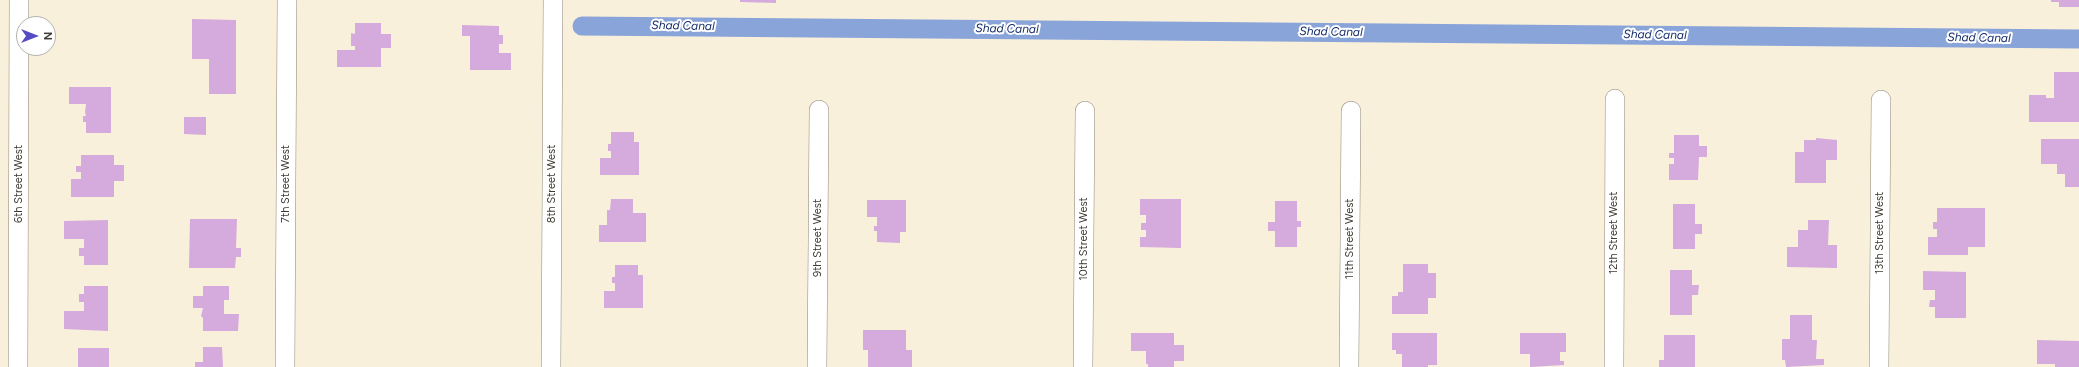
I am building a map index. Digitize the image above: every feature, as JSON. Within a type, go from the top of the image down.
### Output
[{"type":"street","name":"6th Street West","points":[[18,367],[19,0]]},
{"type":"street","name":"7th Street West","points":[[285,367],[287,0]]},
{"type":"street","name":"8th Street West","points":[[550,367],[553,0]]},
{"type":"street","name":"12th Street West","points":[[1614,367],[1615,99]]},
{"type":"street","name":"13th Street West","points":[[1880,367],[1881,100]]},
{"type":"street","name":"9th Street West","points":[[817,367],[819,110]]},
{"type":"street","name":"10th Street West","points":[[1083,367],[1085,111]]},
{"type":"street","name":"11th Street West","points":[[1349,367],[1351,111]]},
{"type":"building","points":[[740,0],[776,0],[776,3],[740,2]]},
{"type":"building","points":[[2051,0],[2079,0],[2079,7],[2059,7],[2059,2],[2051,2]]},
{"type":"building","points":[[192,19],[236,20],[236,94],[209,94],[209,59],[192,59]]},
{"type":"building","points":[[355,23],[381,23],[381,34],[391,34],[391,48],[381,48],[381,67],[337,67],[337,50],[355,50],[355,46],[351,46],[351,33],[355,34]]},
{"type":"building","points":[[462,25],[499,26],[499,35],[503,35],[503,44],[499,44],[499,53],[511,53],[511,70],[470,70],[470,36],[462,36]]},
{"type":"building","points":[[2054,72],[2079,72],[2079,122],[2029,122],[2029,95],[2046,95],[2046,98],[2054,98]]},
{"type":"building","points":[[69,87],[111,87],[111,133],[86,133],[86,122],[83,122],[83,116],[86,116],[86,104],[69,104]]},
{"type":"building","points":[[184,117],[206,117],[206,135],[184,134]]},
{"type":"building","points":[[611,132],[634,132],[634,142],[639,142],[639,175],[600,175],[600,158],[611,158],[611,151],[608,151],[608,144],[611,144]]},
{"type":"building","points":[[1674,135],[1699,135],[1699,146],[1707,146],[1707,157],[1699,157],[1698,180],[1669,180],[1669,164],[1674,164],[1674,158],[1669,158],[1669,153],[1674,153]]},
{"type":"building","points":[[1816,138],[1837,140],[1837,160],[1826,160],[1826,183],[1795,183],[1795,152],[1804,152],[1804,140],[1816,140]]},
{"type":"building","points":[[2041,139],[2079,139],[2079,187],[2065,187],[2065,174],[2057,174],[2057,164],[2041,164]]},
{"type":"building","points":[[81,155],[114,155],[114,165],[124,165],[124,181],[114,181],[114,197],[71,197],[71,179],[81,179],[81,172],[76,172],[76,166],[81,166]]},
{"type":"building","points":[[611,199],[633,199],[633,213],[646,213],[646,242],[599,242],[599,225],[607,225],[607,210],[610,210]]},
{"type":"building","points":[[1140,199],[1181,199],[1181,248],[1140,247],[1140,237],[1146,237],[1146,230],[1141,230],[1141,223],[1146,223],[1146,215],[1140,215]]},
{"type":"building","points":[[867,200],[906,200],[906,232],[900,232],[900,243],[877,242],[877,231],[874,231],[874,226],[877,226],[877,217],[867,217]]},
{"type":"building","points":[[1275,201],[1297,201],[1297,221],[1301,221],[1301,227],[1297,227],[1297,247],[1275,247],[1275,231],[1268,231],[1268,222],[1275,222]]},
{"type":"building","points":[[1673,204],[1695,204],[1695,224],[1702,224],[1702,234],[1695,234],[1695,249],[1673,249]]},
{"type":"building","points":[[1937,208],[1985,208],[1985,247],[1968,247],[1968,255],[1928,255],[1928,237],[1937,237],[1937,229],[1933,229],[1933,222],[1937,222]]},
{"type":"building","points":[[190,219],[237,219],[236,248],[241,248],[241,257],[236,257],[235,268],[189,268]]},
{"type":"building","points":[[108,220],[108,265],[84,265],[84,256],[79,256],[79,248],[84,248],[84,239],[64,239],[64,221]]},
{"type":"building","points":[[1808,220],[1829,220],[1828,245],[1837,245],[1837,268],[1787,267],[1787,247],[1798,247],[1798,230],[1808,230]]},
{"type":"building","points":[[1403,264],[1428,264],[1428,273],[1436,273],[1436,298],[1428,298],[1428,314],[1392,314],[1392,296],[1398,296],[1398,292],[1403,292]]},
{"type":"building","points":[[615,265],[638,265],[638,275],[643,275],[643,308],[604,308],[604,291],[615,291],[615,283],[612,283],[612,277],[615,277]]},
{"type":"building","points":[[1670,270],[1692,270],[1692,285],[1699,285],[1698,295],[1692,295],[1692,315],[1670,315]]},
{"type":"building","points":[[1923,271],[1966,272],[1966,318],[1935,318],[1935,307],[1929,307],[1930,300],[1935,300],[1935,290],[1923,290]]},
{"type":"building","points":[[84,286],[108,286],[108,331],[64,329],[64,311],[84,311],[84,302],[79,302],[79,294],[84,294]]},
{"type":"building","points":[[203,286],[229,286],[229,300],[224,300],[224,314],[239,314],[238,331],[203,331],[203,318],[201,316],[203,308],[193,308],[193,296],[203,296]]},
{"type":"building","points":[[1790,315],[1812,315],[1812,340],[1817,340],[1816,359],[1824,359],[1824,365],[1786,367],[1785,360],[1782,360],[1782,339],[1790,339]]},
{"type":"building","points":[[863,330],[906,330],[906,350],[912,350],[912,367],[868,367],[868,350],[863,350]]},
{"type":"building","points":[[1131,333],[1174,333],[1174,345],[1184,345],[1184,361],[1174,361],[1174,367],[1148,367],[1148,364],[1146,364],[1146,351],[1131,351]]},
{"type":"building","points":[[1392,333],[1437,333],[1437,365],[1428,365],[1428,367],[1402,367],[1402,354],[1396,354],[1396,350],[1392,350]]},
{"type":"building","points":[[1520,333],[1566,333],[1566,352],[1560,352],[1560,361],[1564,361],[1564,365],[1530,367],[1530,354],[1520,354]]},
{"type":"building","points":[[1664,335],[1695,335],[1695,367],[1659,367],[1659,360],[1664,360]]},
{"type":"building","points":[[2037,340],[2079,341],[2079,367],[2055,367],[2055,364],[2037,364]]},
{"type":"building","points":[[203,347],[222,347],[223,367],[195,367],[195,362],[203,362]]},
{"type":"building","points":[[78,348],[109,348],[109,367],[78,367]]},
{"type":"waterway","name":"Shad Canal","points":[[582,26],[2079,39]]}]
